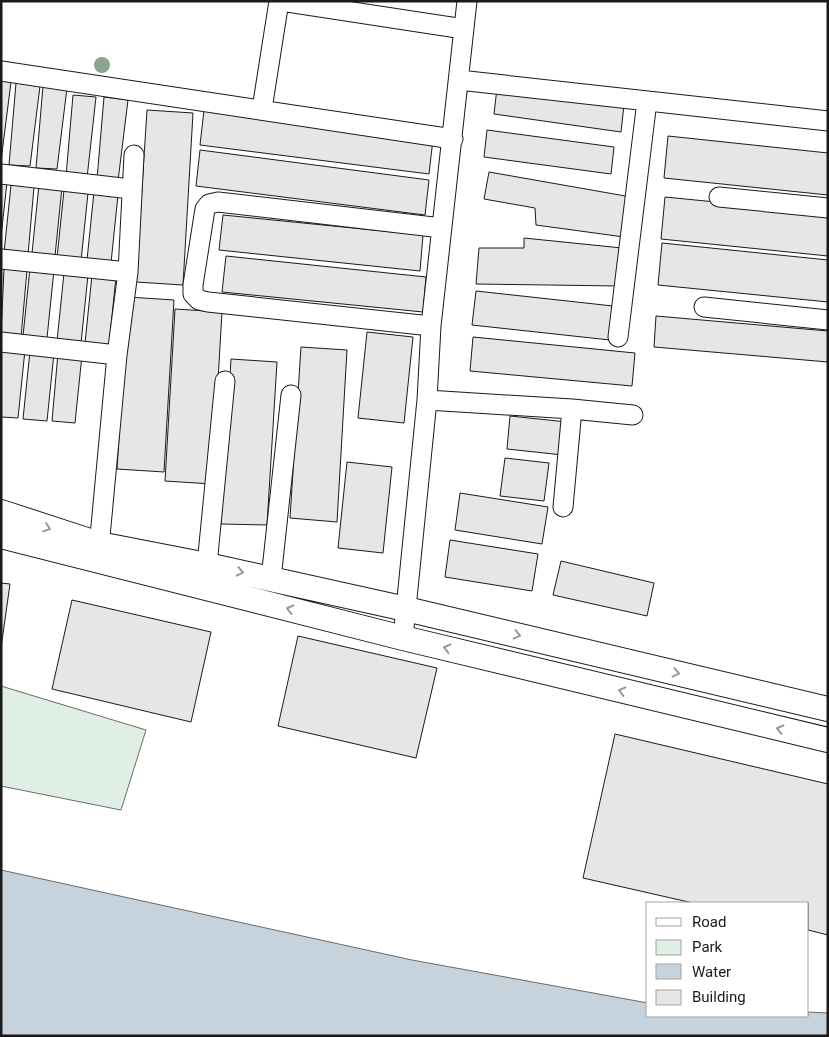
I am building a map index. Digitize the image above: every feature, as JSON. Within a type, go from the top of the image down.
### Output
[{"type":"street","points":[[262,110],[280,1],[464,29]]},
{"type":"street","points":[[403,638],[427,400],[431,326],[467,1]]},
{"type":"street","points":[[1,71],[453,139]]},
{"type":"street","points":[[459,80],[828,121]]},
{"type":"street","points":[[618,337],[647,101]]},
{"type":"street","points":[[99,553],[117,355],[128,272],[134,155]]},
{"type":"street","points":[[1,174],[131,189]]},
{"type":"street","points":[[719,197],[828,208]]},
{"type":"street","points":[[431,326],[208,302],[199,300],[193,294],[193,285],[205,209],[209,204],[218,202],[442,228]]},
{"type":"street","points":[[1,259],[128,272]]},
{"type":"street","points":[[704,307],[828,320]]},
{"type":"street","points":[[1,342],[117,355]]},
{"type":"street","points":[[207,565],[224,381]]},
{"type":"street","points":[[271,579],[291,396]]},
{"type":"street","points":[[427,400],[572,408],[633,415]]},
{"type":"street","points":[[563,507],[572,408]]},
{"type":"street","points":[[1,512],[99,553],[403,638],[828,740]]},
{"type":"street","points":[[1,536],[99,553],[207,565],[484,627],[828,709]]},
{"type":"street","points":[[480,656],[484,627]]},
{"type":"green space","points":[[1,686],[146,730],[121,810],[1,786]]},
{"type":"water","points":[[1,870],[412,960],[646,1003],[646,1017],[809,1017],[809,1012],[828,1013],[828,1036],[1,1036]]},
{"type":"building","points":[[1,81],[11,82],[1,161]]},
{"type":"building","points":[[16,83],[40,86],[30,166],[9,165]]},
{"type":"building","points":[[43,86],[67,88],[57,169],[36,168]]},
{"type":"building","points":[[497,88],[624,105],[621,132],[494,114]]},
{"type":"building","points":[[73,95],[96,97],[87,178],[66,176]]},
{"type":"building","points":[[104,97],[128,100],[118,181],[97,179]]},
{"type":"building","points":[[147,110],[193,113],[183,285],[136,282]]},
{"type":"building","points":[[204,110],[433,139],[429,174],[200,145]]},
{"type":"building","points":[[487,130],[614,147],[611,174],[484,157]]},
{"type":"building","points":[[668,136],[828,153],[828,195],[664,178]]},
{"type":"building","points":[[200,150],[429,180],[425,215],[196,186]]},
{"type":"building","points":[[489,172],[631,197],[624,237],[536,225],[535,208],[484,199]]},
{"type":"building","points":[[1,182],[7,182],[1,237]]},
{"type":"building","points":[[11,185],[34,187],[28,255],[4,253]]},
{"type":"building","points":[[39,185],[62,187],[55,256],[32,253]]},
{"type":"building","points":[[64,190],[88,193],[81,261],[57,258]]},
{"type":"building","points":[[94,192],[118,195],[111,263],[87,260]]},
{"type":"building","points":[[665,197],[828,213],[828,256],[661,239]]},
{"type":"building","points":[[223,215],[423,235],[420,271],[219,250]]},
{"type":"building","points":[[524,238],[622,248],[619,286],[476,284],[479,248],[524,248]]},
{"type":"building","points":[[662,243],[828,260],[828,302],[658,285]]},
{"type":"building","points":[[226,256],[426,277],[423,312],[222,292]]},
{"type":"building","points":[[4,268],[27,270],[21,338],[1,336]]},
{"type":"building","points":[[30,268],[54,270],[47,338],[23,336]]},
{"type":"building","points":[[64,273],[88,275],[81,343],[57,341]]},
{"type":"building","points":[[92,275],[116,277],[109,345],[85,343]]},
{"type":"building","points":[[476,291],[613,306],[610,340],[472,325]]},
{"type":"building","points":[[128,297],[174,300],[164,472],[117,469]]},
{"type":"building","points":[[175,309],[222,312],[212,484],[165,481]]},
{"type":"building","points":[[656,316],[828,331],[828,362],[654,347]]},
{"type":"building","points":[[367,332],[413,337],[404,423],[358,418]]},
{"type":"building","points":[[473,337],[635,353],[632,386],[470,371]]},
{"type":"building","points":[[301,347],[347,350],[337,522],[290,518]]},
{"type":"building","points":[[25,350],[18,418],[1,417],[1,351]]},
{"type":"building","points":[[30,351],[54,353],[47,421],[23,419]]},
{"type":"building","points":[[58,353],[82,355],[75,423],[52,421]]},
{"type":"building","points":[[231,359],[277,362],[267,525],[221,524]]},
{"type":"building","points":[[510,416],[567,422],[563,455],[507,449]]},
{"type":"building","points":[[505,458],[549,463],[544,501],[500,496]]},
{"type":"building","points":[[347,462],[392,467],[383,553],[338,548]]},
{"type":"building","points":[[460,493],[548,507],[542,544],[455,530]]},
{"type":"building","points":[[450,540],[538,554],[532,591],[445,577]]},
{"type":"building","points":[[561,561],[654,583],[647,616],[553,595]]},
{"type":"building","points":[[1,583],[10,584],[1,648]]},
{"type":"building","points":[[72,600],[211,632],[191,722],[52,689]]},
{"type":"building","points":[[298,636],[437,668],[416,758],[278,726]]},
{"type":"building","points":[[615,734],[828,784],[828,935],[809,930],[809,902],[689,902],[583,878]]}]
